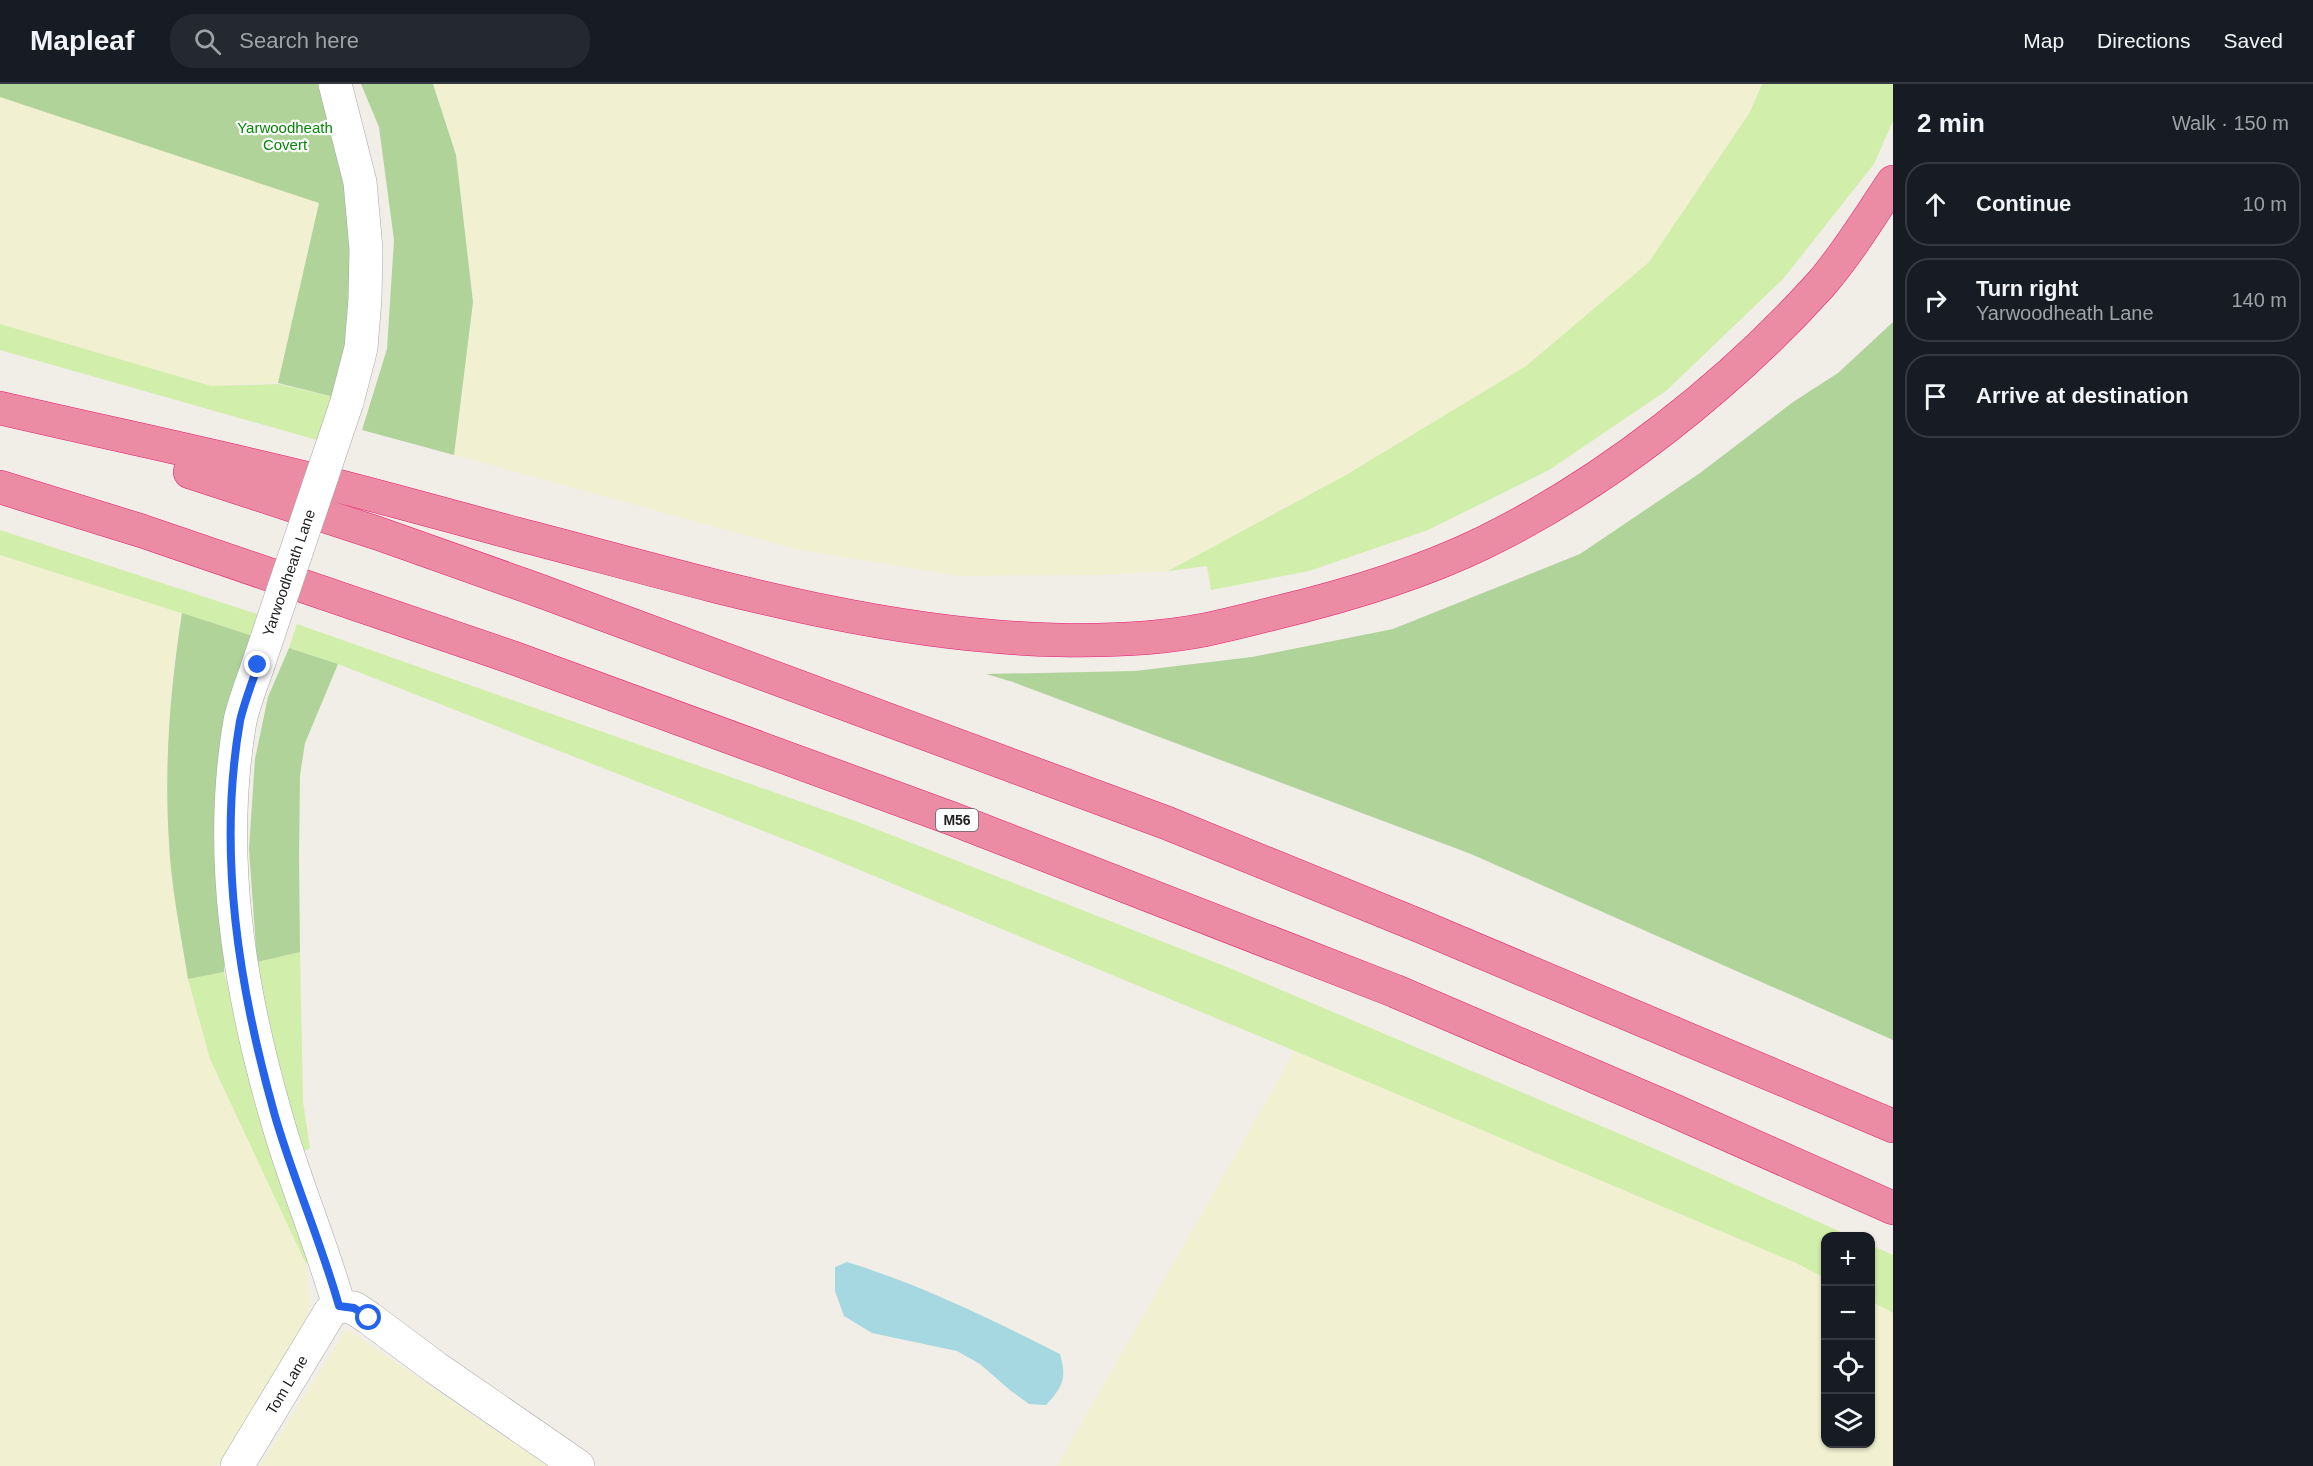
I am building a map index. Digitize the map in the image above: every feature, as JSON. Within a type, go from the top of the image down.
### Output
[{"type":"highway","points":[[0,410],[326,483],[802,607],[952,633],[1058,640],[1128,640],[1204,630],[1333,599],[1412,573],[1482,543],[1537,513],[1616,463],[1690,408],[1760,346],[1824,281],[1893,182]]},
{"type":"highway","points":[[0,410],[378,532],[789,681],[1156,819],[1420,926],[1893,1126]]},
{"type":"highway","name":"M56","points":[[0,487],[142,531],[511,657],[964,823],[1395,992],[1668,1108],[1893,1208]]},
{"type":"street","name":"Yarwoodheath Lane","points":[[335,84],[360,182],[366,249],[361,348],[347,402],[241,719],[230,819],[232,880],[240,959],[248,1006],[276,1117],[339,1306]]},
{"type":"street","name":"Tom Lane","points":[[237,1466],[330,1312],[339,1306]]},
{"type":"street","points":[[339,1306],[354,1308],[369,1318],[436,1368],[578,1466]]},
{"type":"green space","name":"Yarwoodheath Covert","points":[[0,84],[322,84],[353,192],[353,315],[338,398],[278,383],[319,203],[0,97]]},
{"type":"green space","points":[[361,84],[433,84],[456,155],[473,302],[454,455],[362,430],[387,349],[394,240],[379,127]]},
{"type":"green space","points":[[433,84],[1762,84],[1750,111],[1649,262],[1526,366],[1346,475],[1168,571],[1106,575],[959,576],[795,549],[454,455],[473,301],[456,155]]},
{"type":"green space","points":[[1762,84],[1893,84],[1893,121],[1874,164],[1783,279],[1666,391],[1549,470],[1428,530],[1309,571],[1211,590],[1207,566],[1168,571],[1346,475],[1526,366],[1649,262],[1750,112]]},
{"type":"green space","points":[[0,97],[320,203],[278,383],[211,386],[0,324]]},
{"type":"green space","points":[[1893,322],[1893,1040],[1471,854],[1013,682],[986,674],[1135,671],[1252,657],[1393,629],[1580,554],[1700,473],[1793,402],[1838,373]]},
{"type":"green space","points":[[0,324],[211,386],[278,384],[338,398],[324,442],[0,350]]},
{"type":"green space","points":[[0,530],[266,617],[256,637],[0,555]]},
{"type":"green space","points":[[0,555],[182,613],[172,674],[168,756],[169,843],[188,979],[210,1059],[306,1264],[310,1304],[304,1327],[291,1354],[218,1466],[0,1466]]},
{"type":"green space","points":[[182,613],[256,637],[227,903],[224,972],[188,979],[170,859],[167,785],[169,727]]},
{"type":"green space","points":[[297,624],[858,822],[1227,967],[1653,1148],[1841,1232],[1821,1232],[1821,1276],[1796,1263],[1295,1051],[814,851],[338,664],[289,648]]},
{"type":"green space","points":[[289,648],[338,664],[305,743],[300,775],[300,952],[257,962],[249,849],[255,759],[268,697]]},
{"type":"green space","points":[[300,952],[303,1102],[310,1148],[302,1152],[275,1053],[257,962]]},
{"type":"green space","points":[[224,972],[251,1076],[312,1254],[306,1264],[210,1059],[188,979]]},
{"type":"green space","points":[[1295,1051],[1796,1263],[1821,1276],[1821,1448],[1875,1448],[1875,1303],[1893,1313],[1893,1466],[1057,1466]]},
{"type":"green space","points":[[1875,1247],[1893,1255],[1893,1313],[1875,1303]]},
{"type":"green space","points":[[347,1329],[547,1466],[260,1466]]},
{"type":"water","points":[[847,1262],[902,1281],[1060,1354],[1063,1376],[1060,1387],[1046,1405],[1029,1404],[980,1364],[957,1351],[872,1333],[844,1316],[835,1291],[835,1267]]},
{"type":"route","points":[[258,665],[241,719],[230,819],[232,880],[240,959],[248,1006],[276,1117],[339,1306],[354,1308],[369,1318]]}]
